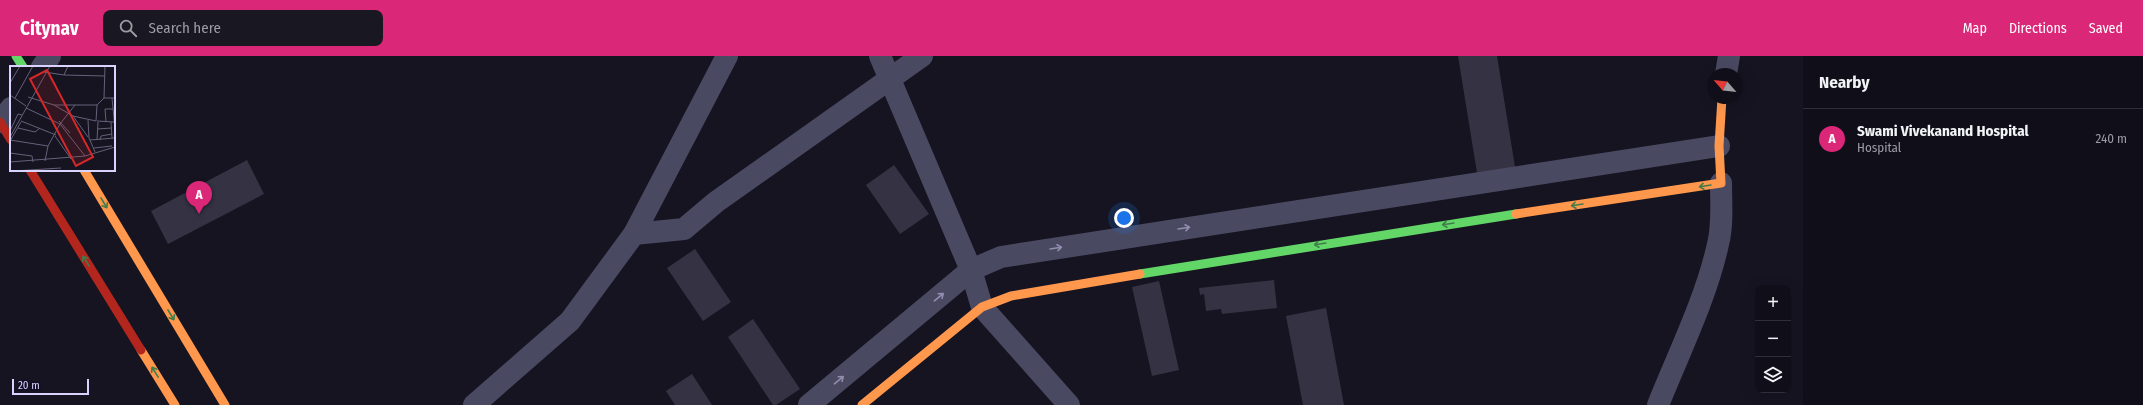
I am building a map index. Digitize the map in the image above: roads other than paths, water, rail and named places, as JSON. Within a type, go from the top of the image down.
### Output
[{"type":"street","points":[[16,56],[22,66]]},
{"type":"street","points":[[43,66],[50,56]]},
{"type":"street","points":[[474,405],[570,322],[634,234],[728,56]]},
{"type":"street","points":[[880,56],[970,270],[982,308],[1069,405]]},
{"type":"street","points":[[634,234],[684,228],[716,202],[922,56]]},
{"type":"street","points":[[1727,68],[1729,56]]},
{"type":"street","points":[[1658,405],[1707,282],[1718,244],[1722,214],[1719,146],[1722,104]]},
{"type":"street","points":[[10,109],[0,122],[10,138]]},
{"type":"street","points":[[809,405],[970,270],[1001,256],[1719,146]]},
{"type":"street","points":[[31,171],[175,405]]},
{"type":"street","points":[[85,171],[225,405]]},
{"type":"street","points":[[862,405],[982,308],[1018,294],[1351,239],[1721,183]]},
{"type":"place","name":"Swami Vivekanand Hospital","points":[[199,214]]}]
